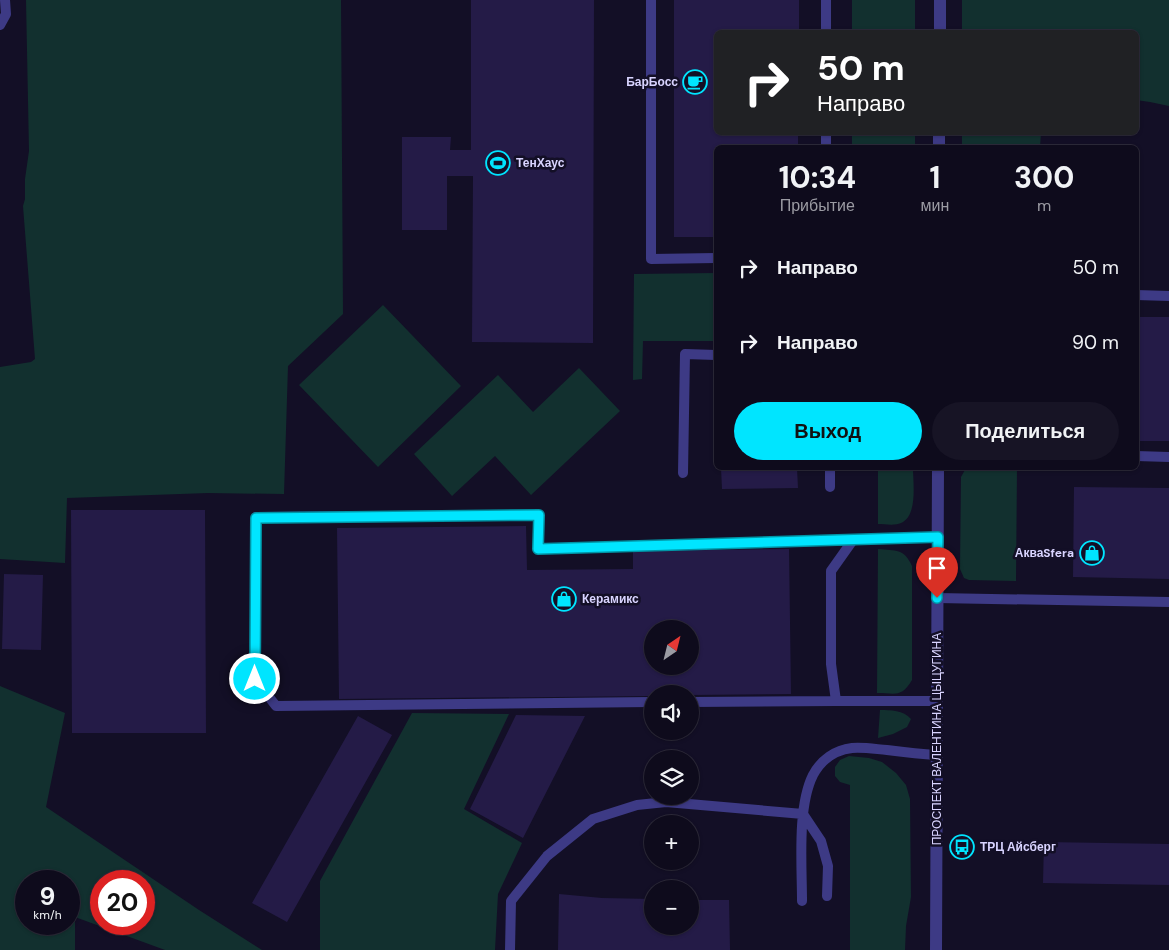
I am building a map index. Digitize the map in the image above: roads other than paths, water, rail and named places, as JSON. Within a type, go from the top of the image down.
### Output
[{"type":"street","points":[[940,0],[940,30]]},
{"type":"street","name":"ПРОСПЕКТ ВАЛЕНТИНА ЦЫЦУГИНА","points":[[936,950],[938,470]]},
{"type":"lane","points":[[0,25],[6,14],[5,0]]},
{"type":"lane","points":[[651,0],[651,259],[714,258]]},
{"type":"lane","points":[[826,0],[826,30]]},
{"type":"lane","points":[[1139,295],[1169,296]]},
{"type":"lane","points":[[683,473],[684,354],[714,355]]},
{"type":"lane","points":[[1139,456],[1169,457]]},
{"type":"lane","points":[[830,470],[830,487]]},
{"type":"lane","points":[[644,702],[276,706],[255,679],[256,518],[539,515],[538,549],[938,537]]},
{"type":"lane","points":[[836,701],[830,664],[831,571],[852,540]]},
{"type":"lane","points":[[937,598],[1169,602]]},
{"type":"lane","points":[[699,702],[936,701]]},
{"type":"lane","points":[[802,901],[803,814],[806,794],[813,774],[825,760],[837,751],[853,748],[936,755]]},
{"type":"lane","points":[[510,950],[511,901],[547,856],[593,819],[637,805],[666,802],[803,814]]},
{"type":"lane","points":[[803,814],[821,841],[828,866],[827,896]]},
{"type":"place","name":"БарБосс","points":[[695,82]]},
{"type":"place","name":"ТенХаус","points":[[498,163]]},
{"type":"place","name":"АкваSfera","points":[[1092,553]]},
{"type":"place","name":"Керамикс","points":[[564,599]]},
{"type":"place","name":"ТРЦ Айсберг","points":[[962,847]]}]
